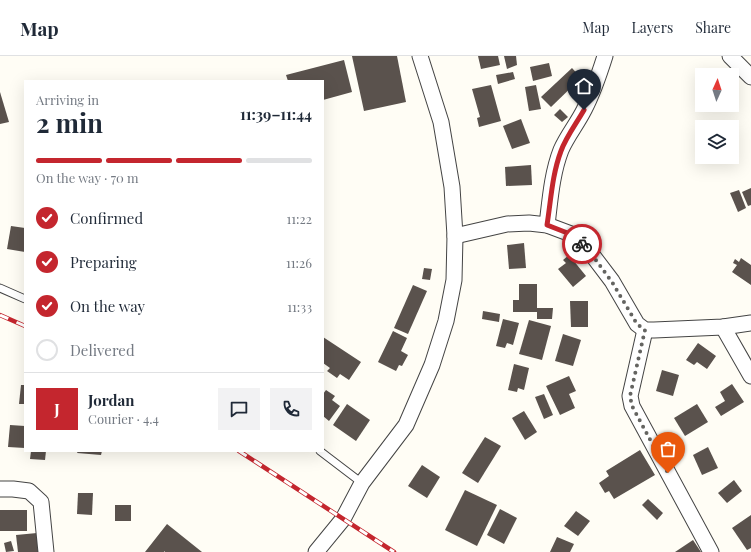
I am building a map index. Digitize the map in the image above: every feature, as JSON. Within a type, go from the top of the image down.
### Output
[{"type":"street","points":[[316,552],[343,519],[362,483],[406,425],[432,366],[446,321],[454,280],[455,236],[452,187],[441,122],[420,56]]},
{"type":"street","points":[[547,225],[552,185],[561,151],[568,135],[584,110],[595,87],[605,56]]},
{"type":"street","points":[[730,56],[751,77]]},
{"type":"street","points":[[455,236],[507,224],[529,223],[547,225],[570,234],[587,248],[612,282],[637,324],[645,330],[723,327],[751,323]]},
{"type":"street","points":[[723,327],[751,376]]},
{"type":"street","points":[[645,330],[630,396],[632,406],[711,552]]},
{"type":"street","points":[[0,489],[29,491],[40,502],[46,552]]},
{"type":"lane","points":[[0,288],[24,299]]},
{"type":"lane","points":[[321,452],[362,483]]},
{"type":"building","points":[[352,56],[397,56],[406,102],[364,111]]},
{"type":"building","points":[[478,56],[498,56],[500,65],[481,69]]},
{"type":"building","points":[[504,56],[516,56],[517,65],[507,69]]},
{"type":"building","points":[[344,60],[352,92],[324,100],[324,80],[288,80],[286,75]]},
{"type":"building","points":[[549,63],[552,76],[533,81],[530,67]]},
{"type":"building","points":[[572,68],[581,78],[551,107],[541,97]]},
{"type":"building","points":[[513,72],[515,79],[498,84],[496,75]]},
{"type":"building","points":[[491,85],[501,121],[479,127],[477,118],[480,117],[472,89]]},
{"type":"building","points":[[536,85],[541,109],[529,111],[525,87]]},
{"type":"building","points":[[0,92],[9,122],[0,124]]},
{"type":"building","points":[[560,109],[568,117],[562,122],[554,115]]},
{"type":"building","points":[[521,119],[530,143],[512,149],[503,126]]},
{"type":"building","points":[[531,165],[532,185],[506,186],[505,167]]},
{"type":"building","points":[[751,188],[751,205],[748,206],[742,192]]},
{"type":"building","points":[[739,190],[746,208],[738,212],[730,193]]},
{"type":"building","points":[[11,226],[24,228],[24,252],[7,249]]},
{"type":"building","points":[[524,243],[526,268],[509,269],[507,245]]},
{"type":"building","points":[[569,255],[586,276],[573,287],[558,269],[566,263],[563,260]]},
{"type":"building","points":[[741,258],[751,265],[751,285],[732,272],[737,265],[733,263],[735,259],[739,262]]},
{"type":"building","points":[[424,268],[432,269],[430,280],[422,279]]},
{"type":"building","points":[[519,284],[537,284],[537,308],[553,308],[552,319],[537,319],[537,312],[513,312],[513,300],[519,300]]},
{"type":"building","points":[[413,285],[427,291],[408,334],[394,328]]},
{"type":"building","points":[[570,301],[588,301],[588,327],[571,327]]},
{"type":"building","points":[[483,311],[500,314],[499,322],[482,319]]},
{"type":"building","points":[[503,319],[519,323],[513,345],[507,343],[505,348],[496,346]]},
{"type":"building","points":[[529,320],[551,326],[542,360],[519,354]]},
{"type":"building","points":[[393,331],[407,338],[401,351],[408,355],[402,366],[399,365],[396,371],[378,362]]},
{"type":"building","points":[[563,334],[581,340],[573,366],[555,361]]},
{"type":"building","points":[[324,338],[361,362],[349,380],[340,374],[337,378],[327,371],[330,368],[324,364]]},
{"type":"building","points":[[698,343],[716,356],[707,369],[697,362],[694,365],[686,360]]},
{"type":"building","points":[[514,364],[529,368],[524,390],[518,388],[517,392],[508,390]]},
{"type":"building","points":[[662,370],[679,375],[673,396],[656,391]]},
{"type":"building","points":[[569,376],[576,391],[569,394],[575,408],[560,415],[546,386]]},
{"type":"building","points":[[732,384],[744,402],[721,416],[715,407],[725,401],[720,392]]},
{"type":"building","points":[[21,385],[24,385],[24,404],[19,404]]},
{"type":"building","points":[[326,390],[335,396],[332,400],[340,406],[329,421],[324,417],[324,393]]},
{"type":"building","points":[[544,394],[553,415],[544,419],[535,397]]},
{"type":"building","points":[[347,404],[370,420],[356,441],[333,425]]},
{"type":"building","points":[[697,404],[708,422],[685,436],[674,418]]},
{"type":"building","points":[[524,411],[537,432],[525,440],[512,418]]},
{"type":"building","points":[[10,425],[24,426],[24,448],[8,447]]},
{"type":"building","points":[[485,437],[501,446],[478,483],[462,473]]},
{"type":"building","points":[[708,447],[718,468],[702,475],[693,455]]},
{"type":"building","points":[[640,450],[655,475],[614,499],[609,491],[605,493],[599,483],[609,476],[606,471]]},
{"type":"building","points":[[31,452],[46,452],[45,460],[30,459]]},
{"type":"building","points":[[78,452],[102,452],[101,455]]},
{"type":"building","points":[[422,465],[440,477],[427,498],[408,486]]},
{"type":"building","points":[[734,480],[742,491],[727,503],[718,493]]},
{"type":"building","points":[[465,490],[497,505],[477,546],[445,530]]},
{"type":"building","points":[[78,493],[93,493],[92,515],[77,514]]},
{"type":"building","points":[[648,499],[663,513],[657,520],[642,505]]},
{"type":"building","points":[[115,505],[131,505],[131,521],[115,521]]},
{"type":"building","points":[[500,509],[517,518],[504,544],[487,535]]},
{"type":"building","points":[[0,510],[27,510],[27,531],[0,531]]},
{"type":"building","points":[[576,511],[590,521],[578,536],[564,526]]},
{"type":"building","points":[[751,515],[751,548],[747,550],[732,528]]},
{"type":"building","points":[[167,524],[202,552],[145,552]]},
{"type":"building","points":[[37,533],[38,552],[18,552],[16,535]]},
{"type":"building","points":[[557,537],[574,544],[570,552],[550,552]]},
{"type":"building","points":[[693,540],[701,552],[675,552]]},
{"type":"building","points":[[11,541],[14,551],[6,552],[4,543]]},
{"type":"railway","points":[[0,315],[24,326]]},
{"type":"railway","points":[[241,452],[394,552]]},
{"type":"way so far","points":[[582,244],[587,248],[612,282],[637,324],[645,330],[630,396],[632,406],[668,473]]},
{"type":"route","points":[[582,244],[570,234],[547,225],[556,166],[568,135],[584,110]]}]
